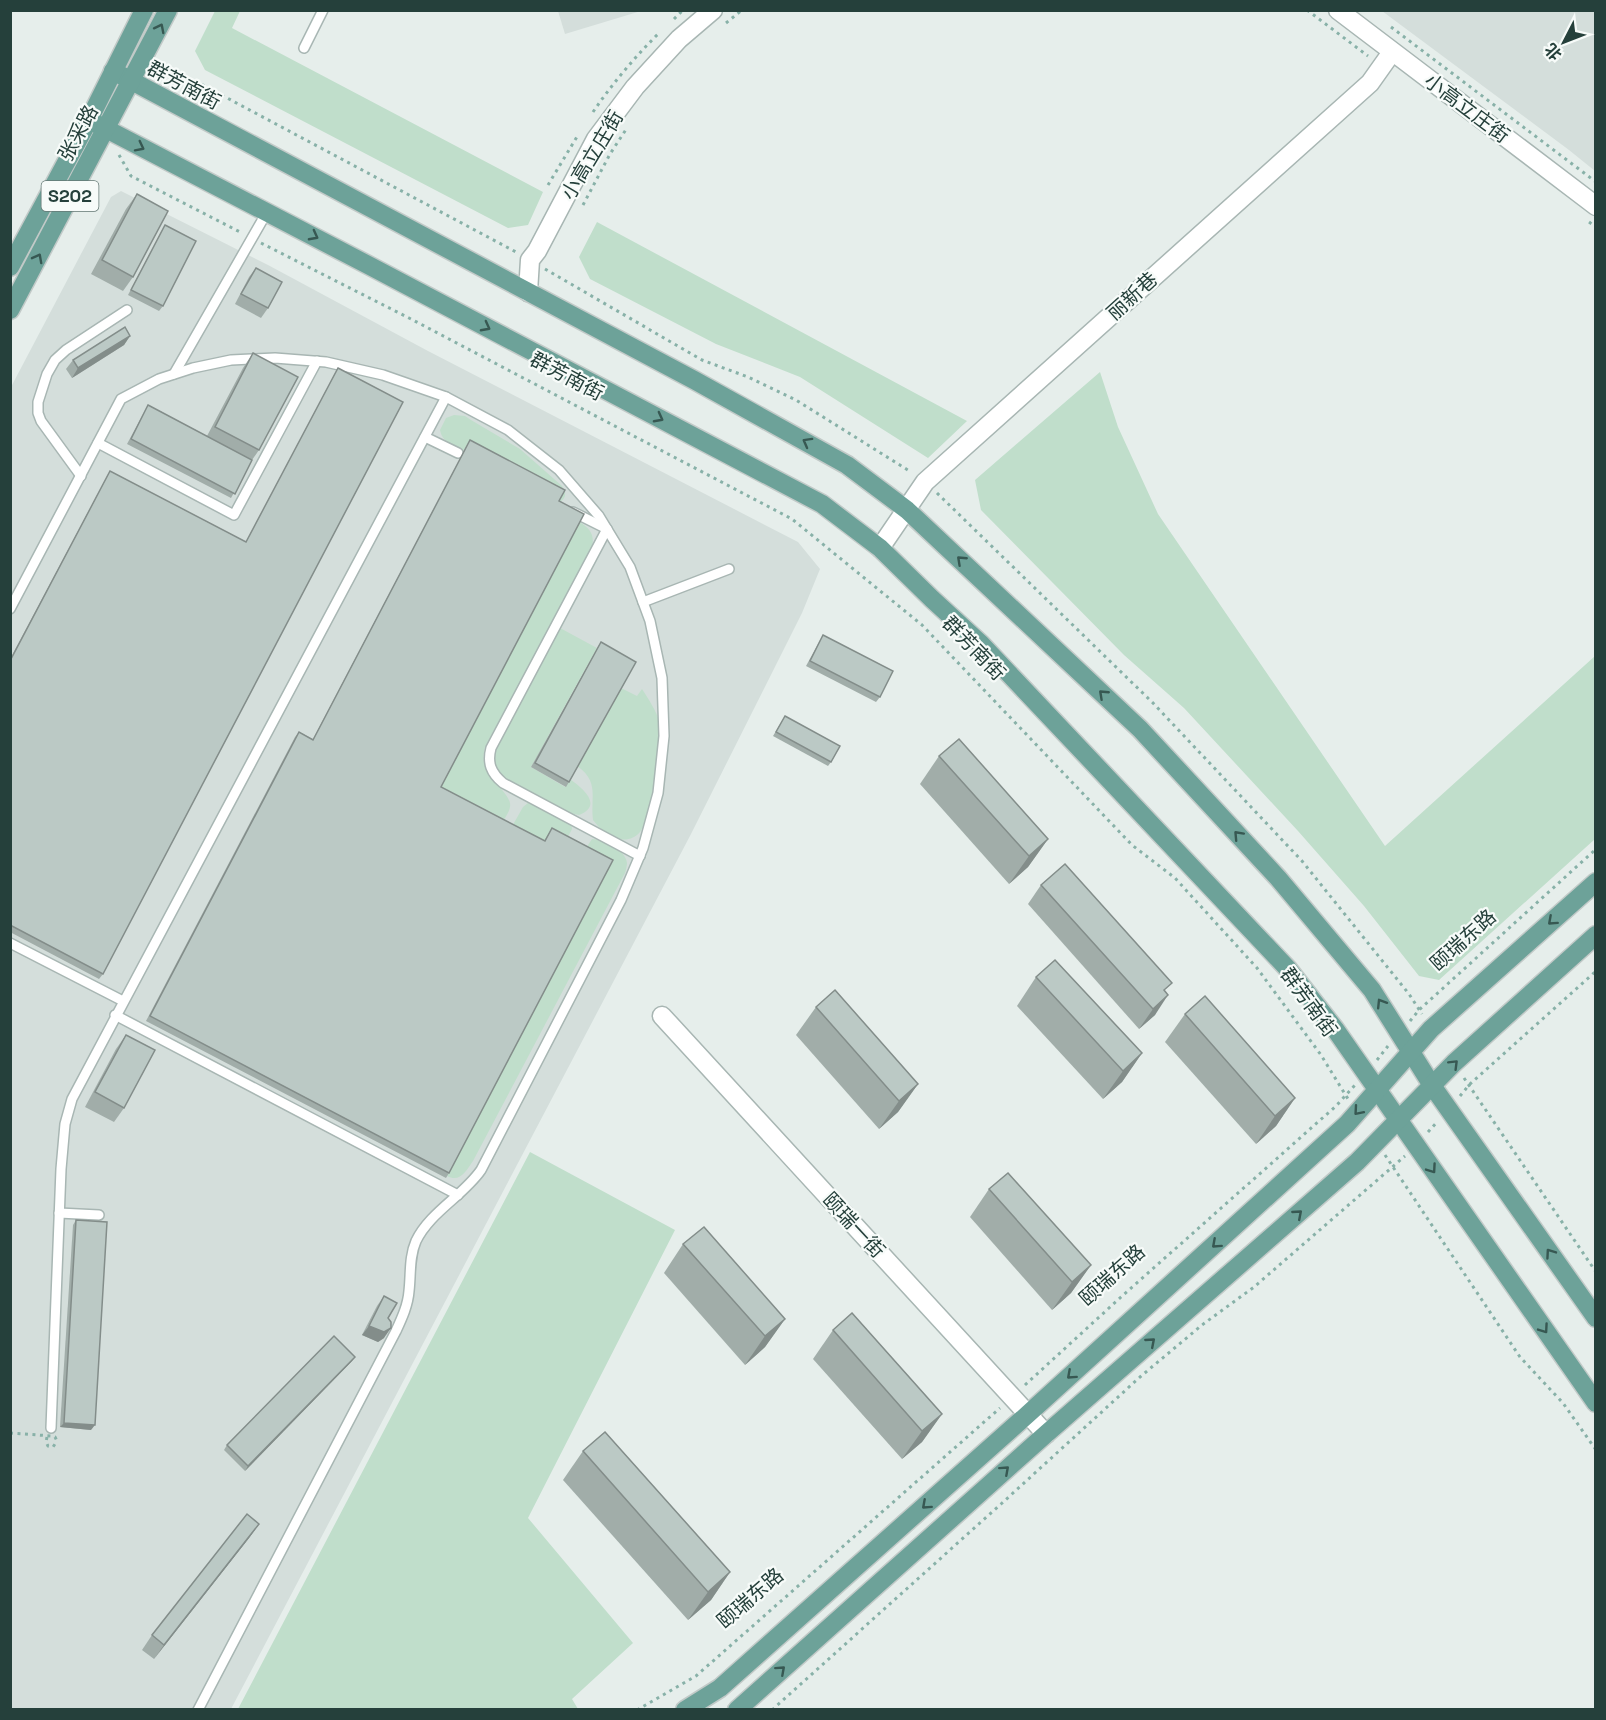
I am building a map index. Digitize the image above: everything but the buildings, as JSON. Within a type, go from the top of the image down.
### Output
[{"type":"main road","name":"张采路","points":[[10,267],[144,10]]},
{"type":"main road","name":"张采路","points":[[10,310],[168,10]]},
{"type":"main road","name":"群芳南街","points":[[113,71],[694,380],[847,465],[907,510],[1140,729],[1278,878],[1372,990],[1433,1087],[1596,1318]]},
{"type":"main road","name":"群芳南街","points":[[88,120],[822,504],[880,548],[981,644],[1288,969],[1335,1029],[1596,1403]]},
{"type":"main road","points":[[685,1710],[720,1688],[1028,1414],[1347,1124],[1431,1029],[1596,882]]},
{"type":"main road","points":[[737,1710],[1046,1434],[1357,1162],[1454,1063],[1596,935]]},
{"type":"street","name":"小高立庄街","points":[[1338,10],[1596,206]]},
{"type":"street","name":"小高立庄街","points":[[528,292],[530,260],[537,251],[596,139],[635,87],[679,39],[719,17]]},
{"type":"street","name":"丽新巷","points":[[880,548],[925,482],[933,474],[1370,83],[1392,52]]},
{"type":"street","name":"颐瑞一街","points":[[662,1016],[1046,1434]]},
{"type":"lane","points":[[304,48],[323,10]]},
{"type":"lane","points":[[174,374],[267,212]]},
{"type":"lane","points":[[81,476],[41,421],[38,402],[50,368],[58,357],[127,310]]},
{"type":"lane","points":[[10,609],[121,399],[159,379],[193,368],[231,360],[275,358],[317,361],[383,375],[446,397],[508,430],[559,470],[599,516],[630,567],[650,621],[662,678],[664,736],[658,793],[640,856],[621,900],[483,1166],[476,1177],[428,1224],[417,1240],[411,1256],[408,1299],[396,1331],[198,1710]]},
{"type":"lane","points":[[98,443],[234,515],[317,361]]},
{"type":"lane","points":[[51,1428],[62,1154],[68,1111],[76,1089],[446,397]]},
{"type":"lane","points":[[425,437],[458,453]]},
{"type":"lane","points":[[568,509],[607,529]]},
{"type":"lane","points":[[607,529],[492,744],[489,760],[492,770],[503,783],[640,856]]},
{"type":"lane","points":[[643,602],[729,569]]},
{"type":"lane","points":[[10,943],[123,1001]]},
{"type":"lane","points":[[116,1015],[458,1195]]},
{"type":"lane","points":[[59,1213],[99,1215]]},
{"type":"path","points":[[719,17],[742,10]]},
{"type":"path","name":"小高立庄街","points":[[1391,27],[1596,182]]},
{"type":"path","name":"小高立庄街","points":[[583,205],[610,154],[629,125]]},
{"type":"path","name":"群芳南街","points":[[105,129],[131,176],[410,318],[792,519],[922,625],[1132,845],[1175,878],[1257,968],[1321,1055],[1356,1112]]},
{"type":"path","name":"颐瑞东路","points":[[637,1710],[696,1676],[1012,1396],[1346,1095],[1419,1010],[1596,849]]},
{"type":"path","points":[[772,1710],[1140,1377],[1202,1325],[1254,1287],[1393,1167],[1416,1146],[1469,1085],[1596,971]]},
{"type":"path","points":[[1377,1143],[1520,1357],[1563,1403],[1596,1450]]},
{"type":"path","points":[[10,1433],[52,1436],[57,1441]]},
{"type":"shaded area","points":[[558,10],[641,11],[565,34]]},
{"type":"shaded area","points":[[1382,11],[1595,11],[1595,171],[1569,150]]},
{"type":"shaded area","points":[[121,191],[268,265],[428,351],[798,542],[820,569],[802,613],[691,834],[231,1709],[11,1710],[11,387],[111,197]]},
{"type":"green space","points":[[215,11],[240,11],[232,28],[543,192],[528,225],[508,228],[205,70],[195,51]]},
{"type":"green space","points":[[597,222],[967,421],[928,458],[800,377],[716,344],[590,279],[579,257]]},
{"type":"green space","points":[[1100,372],[1118,427],[1158,514],[1385,846],[1595,656],[1595,839],[1439,980],[1419,976],[1364,906],[1184,708],[1124,655],[981,510],[975,480]]},
{"type":"green space","points":[[454,415],[465,416],[520,449],[562,486],[565,493],[564,499],[560,502],[467,445],[463,451],[449,443],[443,438],[440,430],[446,418]]},
{"type":"green space","points":[[579,522],[591,532],[592,548],[485,747],[486,768],[510,802],[509,812],[501,825],[438,791]]},
{"type":"green space","points":[[560,628],[597,648],[531,767],[565,787],[570,779],[585,792],[590,806],[579,815],[552,805],[508,780],[499,772],[494,761],[499,741]]},
{"type":"green space","points":[[621,688],[637,696],[642,689],[659,722],[657,761],[648,811],[640,832],[625,840],[608,834],[593,820],[591,784],[589,778],[577,766]]},
{"type":"green space","points":[[528,803],[571,824],[572,829],[566,841],[542,846],[510,830],[523,807]]},
{"type":"green space","points":[[592,839],[608,843],[623,854],[627,863],[625,873],[473,1161],[459,1177],[447,1176],[584,851]]},
{"type":"green space","points":[[530,1152],[675,1230],[528,1518],[633,1643],[572,1699],[578,1709],[238,1709]]}]
